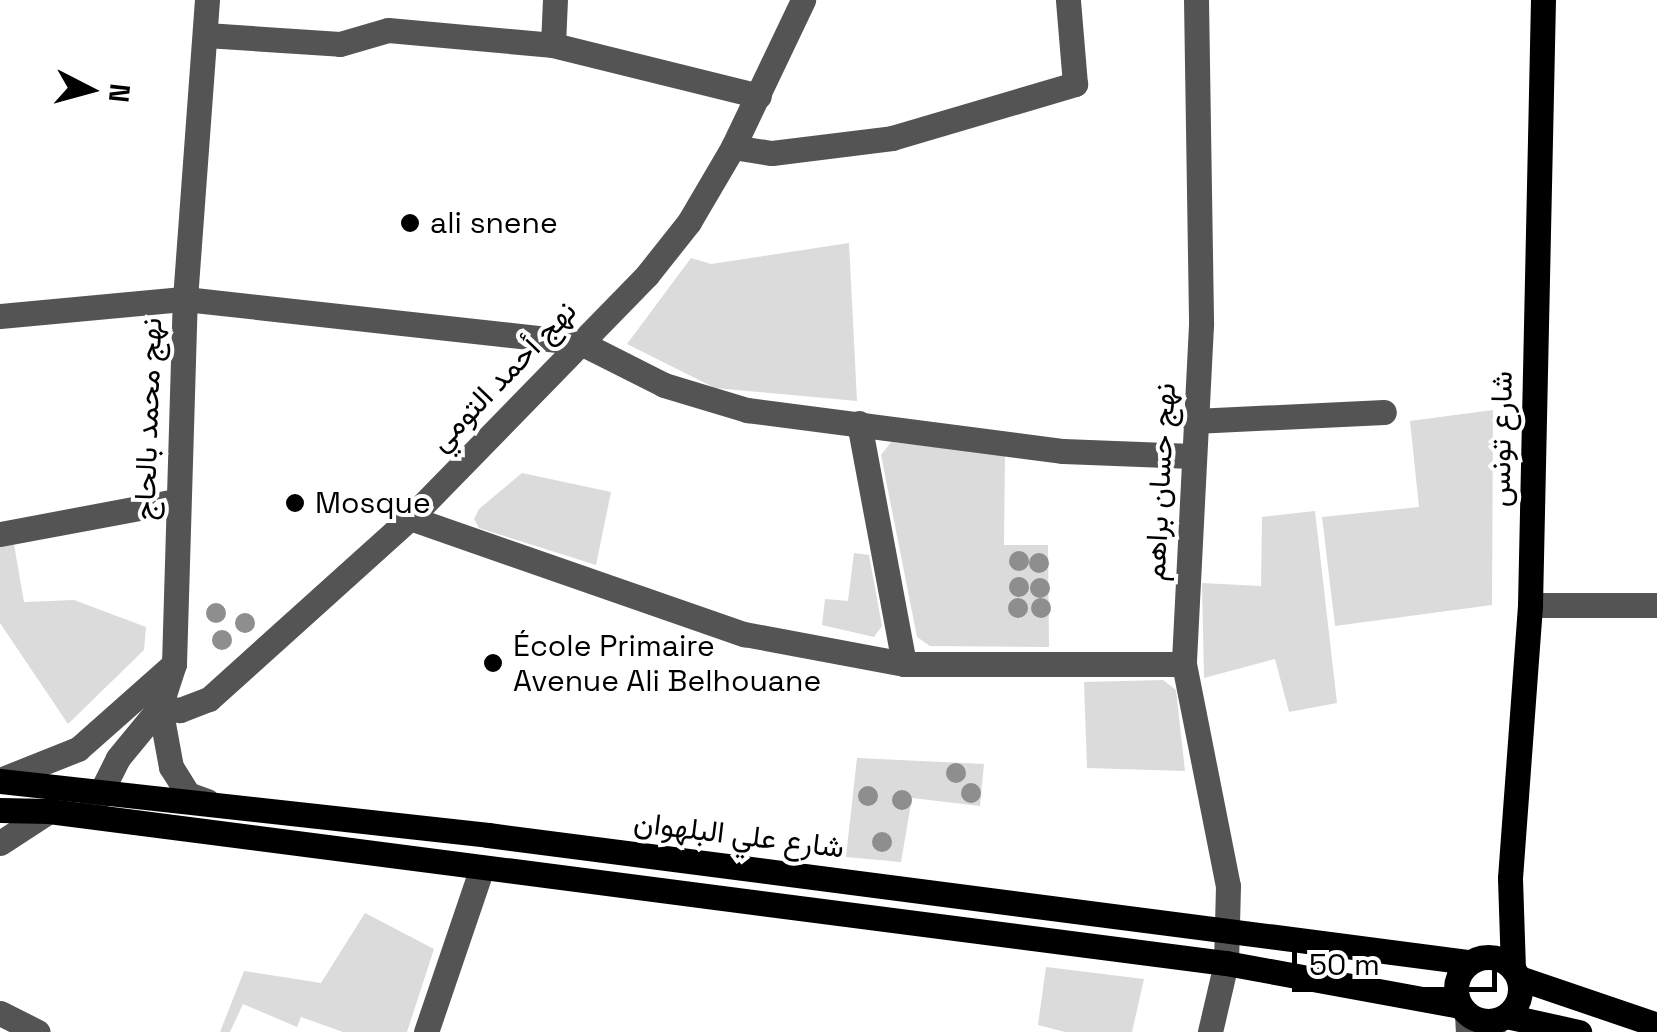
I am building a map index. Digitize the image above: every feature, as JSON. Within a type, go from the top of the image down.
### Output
[{"type":"main road","name":"شارع تونس","points":[[1516,974],[1510,878],[1530,605],[1543,0]]},
{"type":"main road","name":"شارع علي البلهوان","points":[[0,781],[207,801],[1471,961]]},
{"type":"main road","points":[[0,810],[90,816],[481,870],[1226,963],[1465,1017],[1580,1032]]},
{"type":"main road","name":"شارع تونس","points":[[1471,961],[1491,935],[1510,878]]},
{"type":"main road","points":[[1465,1017],[1455,987],[1471,961],[1490,956],[1516,974],[1657,1026]]},
{"type":"main road","points":[[1498,1023],[1519,1000],[1516,974]]},
{"type":"street","name":"نهج محمد بالحاج","points":[[90,816],[100,788],[160,707],[174,664],[186,299],[207,0]]},
{"type":"street","points":[[553,46],[555,0]]},
{"type":"street","name":"نهج أحمد التومي","points":[[160,707],[191,708],[210,698],[410,518],[581,342],[689,222],[733,147],[803,0]]},
{"type":"street","points":[[733,147],[772,152],[892,138],[1074,84],[1068,0]]},
{"type":"street","name":"نهج حسان براهم","points":[[1196,0],[1201,325],[1184,664],[1221,840],[1229,932],[1210,1032]]},
{"type":"street","points":[[206,35],[340,44],[388,30],[553,46],[758,96]]},
{"type":"street","points":[[0,316],[186,299],[581,342],[664,385],[718,402],[1052,447],[1192,456]]},
{"type":"street","points":[[1194,421],[1384,412]]},
{"type":"street","points":[[859,423],[904,664]]},
{"type":"street","points":[[0,534],[177,501]]},
{"type":"street","points":[[410,518],[744,634],[904,664],[1184,664]]},
{"type":"street","points":[[1530,605],[1657,605]]},
{"type":"street","points":[[0,781],[78,749],[174,664]]},
{"type":"street","points":[[160,707],[171,768],[188,794],[207,801]]},
{"type":"street","points":[[0,843],[49,811]]},
{"type":"street","points":[[426,1032],[481,870]]},
{"type":"street","points":[[0,1014],[38,1032]]},
{"type":"shaded area","points":[[849,243],[857,401],[715,388],[627,344],[691,258],[711,264]]},
{"type":"shaded area","points":[[1493,410],[1492,605],[1335,626],[1322,517],[1419,507],[1410,421]]},
{"type":"shaded area","points":[[891,442],[1005,455],[1004,545],[1048,545],[1049,647],[930,646],[917,637],[881,455]]},
{"type":"shaded area","points":[[522,473],[611,492],[596,565],[479,528],[474,519],[479,509]]},
{"type":"shaded area","points":[[1315,511],[1337,703],[1289,712],[1275,659],[1204,678],[1202,583],[1261,586],[1262,517]]},
{"type":"shaded area","points":[[14,544],[24,602],[74,600],[146,627],[144,650],[68,724],[0,623],[0,547]]},
{"type":"shaded area","points":[[854,553],[869,555],[882,626],[874,637],[822,625],[825,599],[848,601]]},
{"type":"shaded area","points":[[1163,680],[1176,690],[1185,771],[1087,768],[1084,682]]},
{"type":"shaded area","points":[[857,758],[984,764],[980,806],[912,798],[901,862],[846,857]]},
{"type":"shaded area","points":[[365,913],[434,949],[407,1032],[343,1032],[301,1017],[297,1027],[243,1004],[230,1032],[220,1032],[244,971],[321,983]]},
{"type":"shaded area","points":[[1046,967],[1144,979],[1132,1032],[1065,1032],[1038,1025]]},
{"type":"place","name":"ali snene","points":[[410,223]]},
{"type":"place","name":"Mosque","points":[[295,503]]},
{"type":"place","name":"École Primaire Avenue Ali Belhouane","points":[[493,663]]}]
